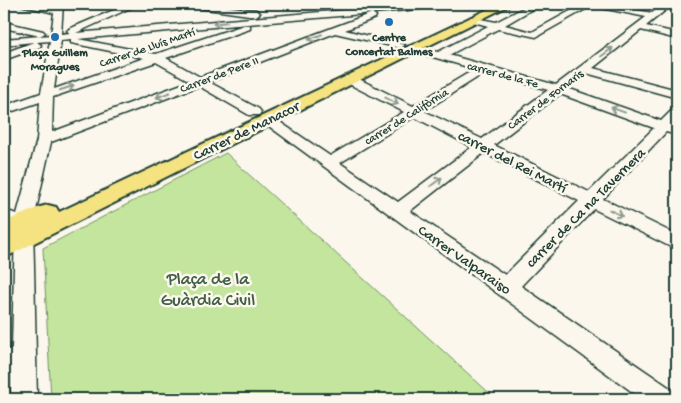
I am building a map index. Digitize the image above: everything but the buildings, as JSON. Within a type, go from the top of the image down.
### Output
[{"type":"main road","name":"Carrer de Manacor","points":[[12,232],[260,116],[349,79],[406,47],[487,7],[508,4]]},
{"type":"main road","name":"Carrer de Manacor","points":[[260,116],[306,89],[473,19],[487,7]]},
{"type":"street","points":[[20,4],[59,7],[47,95],[44,140],[12,232],[14,360],[24,399]]},
{"type":"street","points":[[4,57],[135,4]]},
{"type":"street","points":[[192,4],[212,5],[268,15],[270,19]]},
{"type":"street","name":"Carrer de Lluís Martí","points":[[4,110],[270,19],[297,4]]},
{"type":"street","points":[[416,4],[427,5]]},
{"type":"street","points":[[4,42],[442,4]]},
{"type":"street","points":[[439,56],[537,4]]},
{"type":"street","points":[[493,27],[533,35],[589,4]]},
{"type":"street","points":[[593,4],[653,16]]},
{"type":"street","name":"Carrer de Fornaris","points":[[398,212],[653,16],[670,7]]},
{"type":"street","name":"Carrer de Pere II","points":[[44,140],[393,8]]},
{"type":"street","points":[[473,19],[515,37]]},
{"type":"street","points":[[4,25],[158,58]]},
{"type":"street","points":[[639,27],[677,36]]},
{"type":"street","name":"carrer de la Fe","points":[[334,30],[406,47],[558,89],[671,129]]},
{"type":"street","name":"Carrer Valparaiso","points":[[158,58],[260,116],[664,399]]},
{"type":"street","name":"carrer de Califòrnia","points":[[329,164],[483,68]]},
{"type":"street","points":[[584,69],[677,94]]},
{"type":"street","name":"carrer del Rei Martí","points":[[349,79],[677,243]]},
{"type":"street","name":"carrer de Ca na Tavernera","points":[[505,288],[592,200],[671,129],[677,113]]},
{"type":"green space","name":"Plaça de la Guàrdia Civil","points":[[226,153],[496,399],[51,399],[43,248]]},
{"type":"place","name":"Centre Concertat Balmes","points":[[389,22]]},
{"type":"place","name":"Plaça Guillem Moragues","points":[[55,37]]}]
